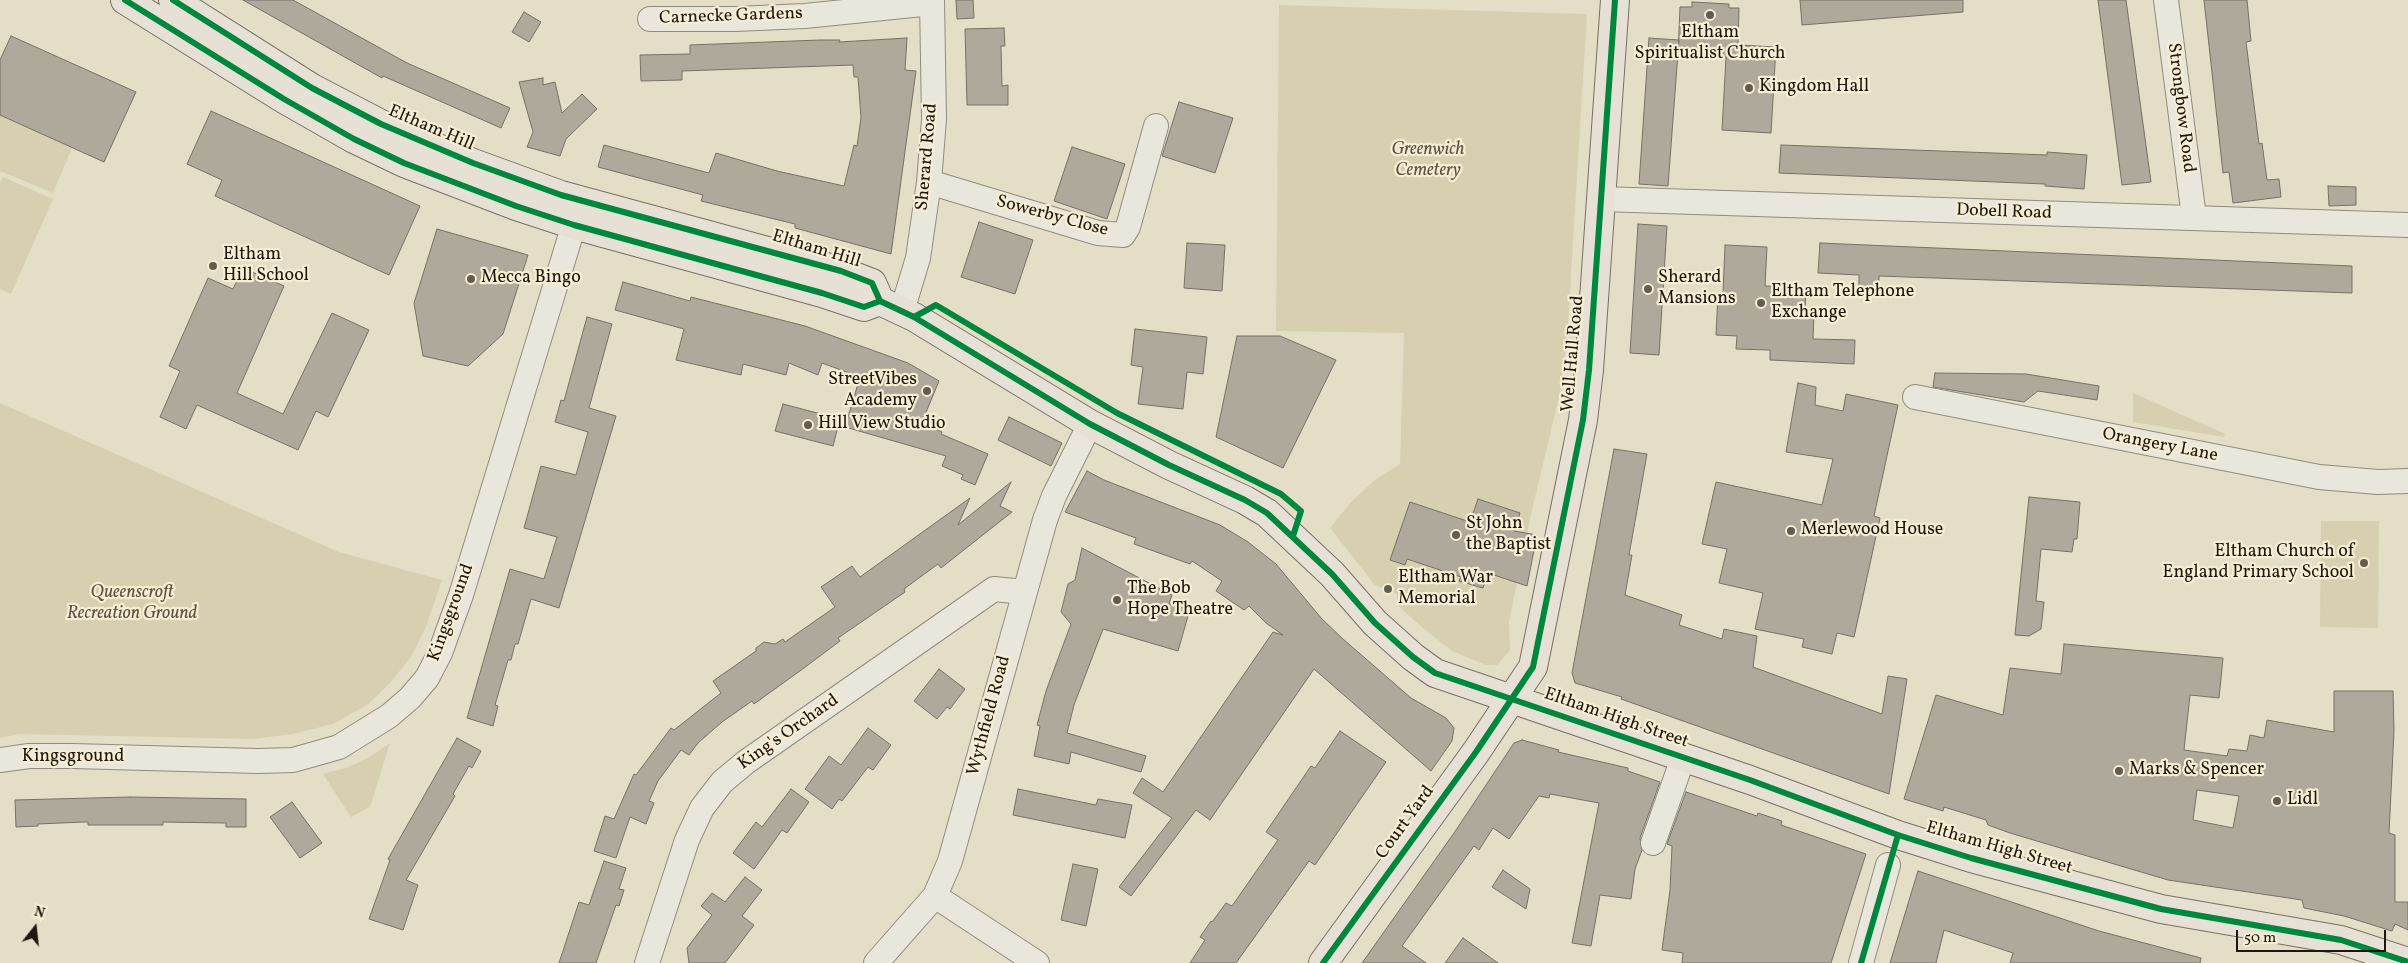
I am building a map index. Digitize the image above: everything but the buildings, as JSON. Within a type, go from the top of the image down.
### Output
[{"type":"main road","name":"Eltham Hill","points":[[125,0],[284,100],[391,157],[472,190],[841,272],[872,283],[891,306]]},
{"type":"main road","name":"Eltham Hill","points":[[173,0],[312,88],[370,119],[473,163],[577,213]]},
{"type":"main road","name":"Well Hall Road","points":[[1511,700],[1533,667],[1583,420],[1590,356],[1615,0]]},
{"type":"main road","name":"Eltham High Street","points":[[891,306],[1090,424],[1169,465],[1245,500],[1266,513],[1332,574],[1375,623],[1413,657],[1435,673],[1898,834],[1980,860],[2161,908],[2341,940],[2408,962]]},
{"type":"main road","name":"Court Yard","points":[[1323,963],[1476,752],[1511,700]]},
{"type":"street","name":"Strongbow Road","points":[[2166,0],[2194,217]]},
{"type":"street","name":"Carnecke Gardens","points":[[650,19],[788,17],[932,2]]},
{"type":"street","name":"Sherard Road","points":[[891,306],[918,258],[929,182],[934,119],[932,2]]},
{"type":"street","name":"Sowerby Close","points":[[929,182],[1098,233],[1122,235],[1128,227],[1156,126]]},
{"type":"street","name":"Dobell Road","points":[[1601,199],[2007,214],[2194,217],[2408,225]]},
{"type":"street","name":"Kingsground","points":[[0,760],[29,756],[258,761],[293,760],[339,747],[389,716],[410,698],[427,678],[440,653],[461,595],[577,213]]},
{"type":"street","name":"Orangery Lane","points":[[1915,397],[2319,477],[2378,482],[2408,481]]},
{"type":"street","name":"Wythfield Road","points":[[936,896],[950,862],[1024,592],[1054,496],[1090,424]]},
{"type":"street","name":"King's Orchard","points":[[647,963],[687,840],[702,808],[722,782],[746,762],[994,589],[1024,592]]},
{"type":"street","points":[[1653,843],[1683,758]]},
{"type":"street","points":[[1861,963],[1888,865]]},
{"type":"street","points":[[876,963],[936,896],[1037,963]]},
{"type":"green space","name":"Greenwich Cemetery","points":[[1279,5],[1587,14],[1567,339],[1560,393],[1532,510],[1509,622],[1510,650],[1497,665],[1486,665],[1452,651],[1423,628],[1397,605],[1397,594],[1375,585],[1330,528],[1351,502],[1376,479],[1400,464],[1404,333],[1276,331]]},
{"type":"green space","points":[[0,115],[72,148],[53,193],[0,171]]},
{"type":"green space","points":[[3,177],[53,199],[11,294],[0,289],[0,183]]},
{"type":"green space","points":[[2133,393],[2225,434],[2224,437],[2133,422]]},
{"type":"green space","name":"Queenscroft Recreation Ground","points":[[0,403],[339,552],[442,580],[425,629],[411,657],[390,683],[367,705],[333,724],[293,734],[252,739],[19,734],[0,738]]},
{"type":"green space","points":[[2321,521],[2379,521],[2378,628],[2320,627]]},
{"type":"green space","points":[[390,743],[370,807],[351,817],[323,774],[346,768],[368,758]]},
{"type":"cycle path","points":[[125,0],[284,99],[354,139],[404,163],[516,206],[574,225],[822,293],[864,307],[880,301]]},
{"type":"cycle path","points":[[173,0],[312,88],[381,124],[473,163],[561,195],[841,271],[872,283],[880,301]]},
{"type":"cycle path","points":[[1323,963],[1476,752],[1533,667],[1583,420],[1589,370],[1615,0]]},
{"type":"cycle path","points":[[880,301],[914,317],[1090,424],[1169,465],[1245,500],[1267,513],[1332,574],[1375,623],[1413,657],[1435,673],[1750,780],[1898,835],[1971,858],[2161,909],[2341,940],[2408,962]]},
{"type":"cycle path","points":[[914,317],[936,305],[1117,413],[1281,494],[1301,511],[1293,536]]},
{"type":"cycle path","points":[[1861,963],[1898,835]]},
{"type":"place","name":"Eltham Spiritualist Church","points":[[1710,15]]},
{"type":"place","name":"Kingdom Hall","points":[[1749,88]]},
{"type":"place","name":"Eltham Hill School","points":[[213,266]]},
{"type":"place","name":"Mecca Bingo","points":[[471,279]]},
{"type":"place","name":"Sherard Mansions","points":[[1648,289]]},
{"type":"place","name":"Eltham Telephone Exchange","points":[[1761,303]]},
{"type":"place","name":"StreetVibes Academy","points":[[927,391]]},
{"type":"place","name":"Hill View Studio","points":[[808,425]]},
{"type":"place","name":"Merlewood House","points":[[1791,531]]},
{"type":"place","name":"St John the Baptist","points":[[1456,535]]},
{"type":"place","name":"Eltham Church of England Primary School","points":[[2364,563]]},
{"type":"place","name":"Eltham War Memorial","points":[[1388,589]]},
{"type":"place","name":"The Bob Hope Theatre","points":[[1117,600]]},
{"type":"place","name":"Marks & Spencer","points":[[2119,771]]},
{"type":"place","name":"Lidl","points":[[2277,801]]}]
